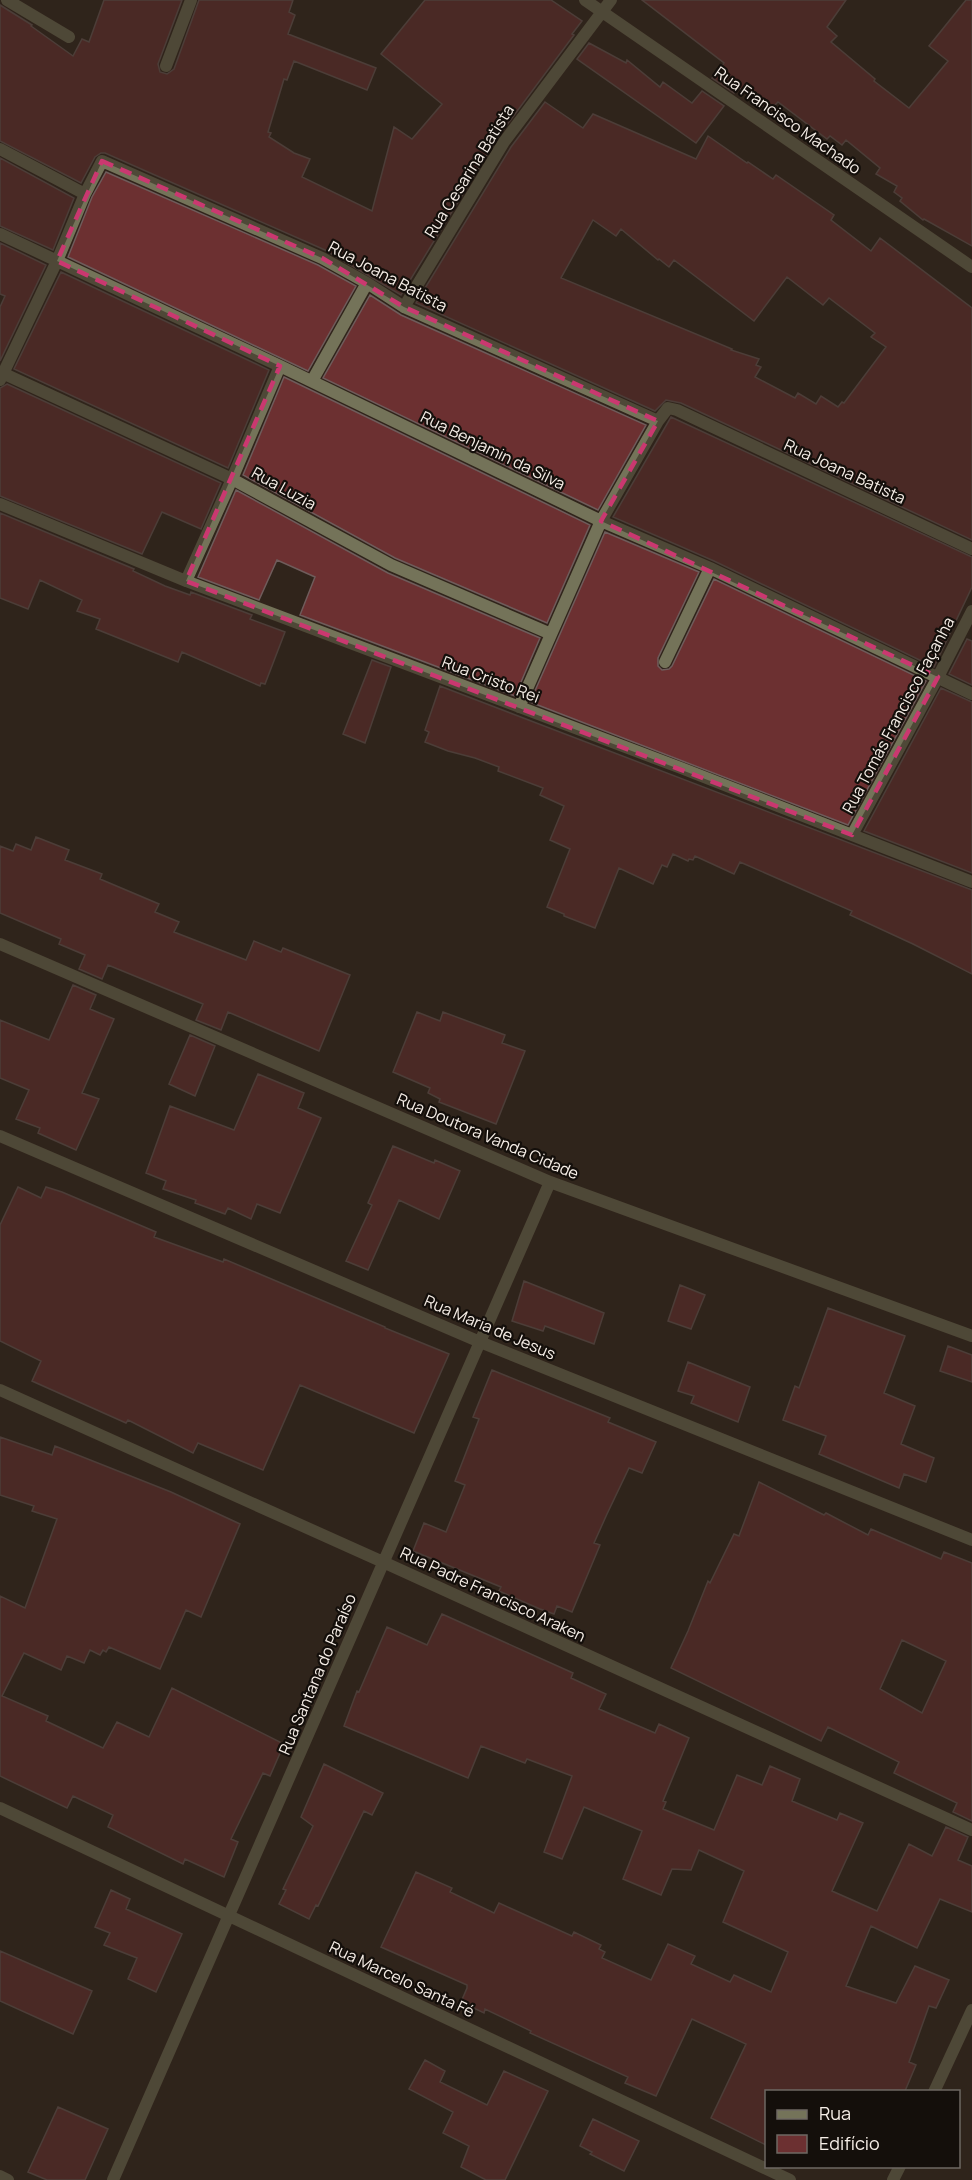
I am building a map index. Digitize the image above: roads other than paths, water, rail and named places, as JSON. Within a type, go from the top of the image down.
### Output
[{"type":"street","points":[[7,0],[69,37]]},
{"type":"street","points":[[166,66],[191,0]]},
{"type":"street","name":"Rua Francisco Machado","points":[[585,0],[972,267]]},
{"type":"street","name":"Rua Cesarina Batista","points":[[404,307],[504,142],[611,0]]},
{"type":"street","points":[[0,149],[85,194],[57,261],[1,376]]},
{"type":"street","name":"Rua Joana Batista","points":[[85,194],[102,161],[322,258],[368,283],[404,307],[658,421],[665,410],[671,408],[972,549]]},
{"type":"street","name":"Rua Benjamin da Silva","points":[[0,234],[601,521],[710,568],[972,694]]},
{"type":"street","points":[[312,381],[368,283]]},
{"type":"street","points":[[186,581],[280,366]]},
{"type":"street","name":"Rua Luzia","points":[[1,376],[232,479],[391,565],[551,634]]},
{"type":"street","points":[[519,707],[601,521],[658,421]]},
{"type":"street","name":"Rua Cristo Rei","points":[[0,504],[186,581],[972,882]]},
{"type":"street","points":[[664,662],[710,568]]},
{"type":"street","name":"Rua Tomás Francisco Façanha","points":[[852,835],[972,611]]},
{"type":"street","name":"Rua Doutora Vanda Cidade","points":[[0,944],[550,1182],[972,1336]]},
{"type":"street","name":"Rua Maria de Jesus","points":[[0,1136],[480,1342],[972,1540]]},
{"type":"street","name":"Rua Santana do Paraíso","points":[[113,2180],[550,1182]]},
{"type":"street","name":"Rua Padre Francisco Araken","points":[[0,1390],[972,1830]]},
{"type":"street","name":"Rua Marcelo Santa Fé","points":[[0,1808],[790,2180]]},
{"type":"street","points":[[934,2090],[972,2010]]},
{"type":"street","points":[[0,2176],[8,2180]]}]
